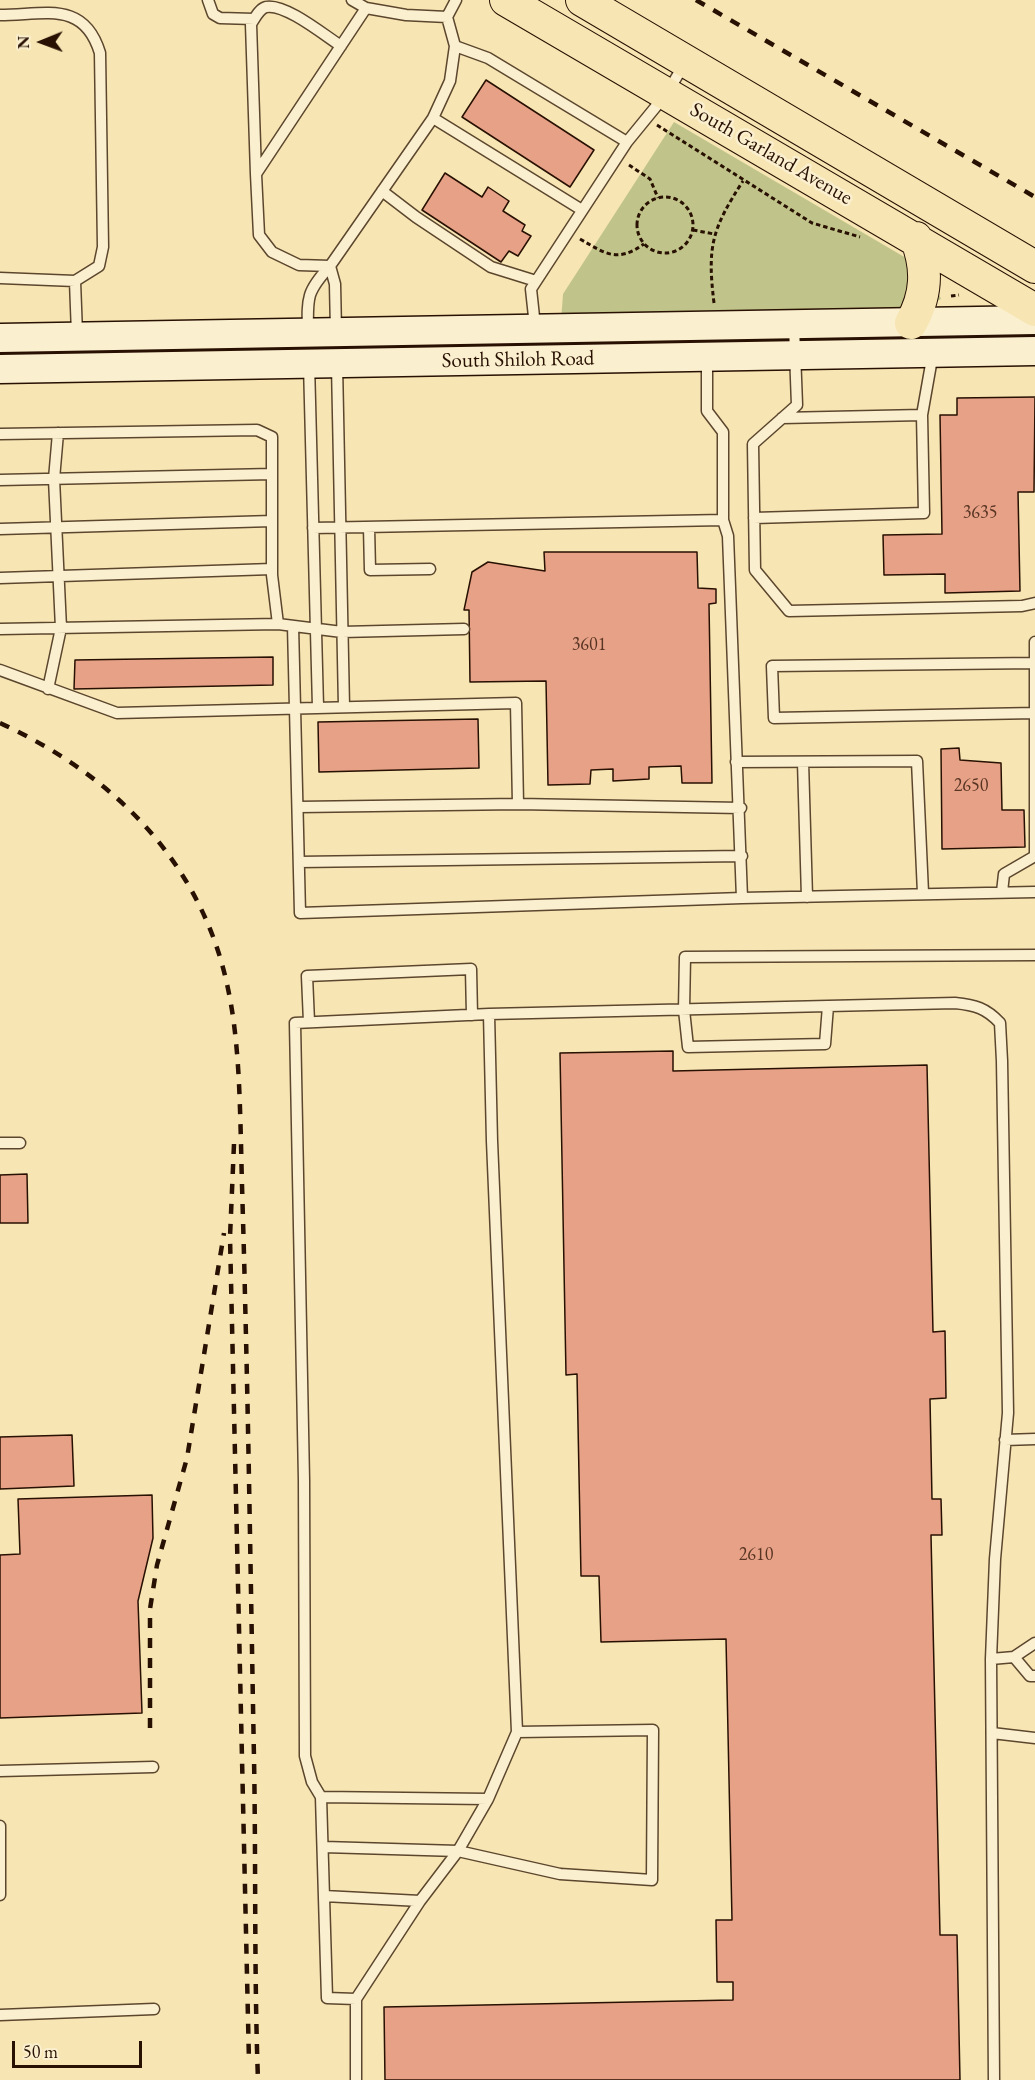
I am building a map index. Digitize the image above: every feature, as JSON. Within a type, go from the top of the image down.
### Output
[{"type":"main road","name":"South Garland Avenue","points":[[506,0],[1035,309]]},
{"type":"main road","name":"South Garland Avenue","points":[[582,0],[1035,267]]},
{"type":"main road","points":[[911,323],[924,287],[924,261],[916,238]]},
{"type":"main road","name":"South Shiloh Road","points":[[0,338],[1035,320]]},
{"type":"main road","points":[[308,333],[323,363]]},
{"type":"main road","points":[[323,363],[337,333]]},
{"type":"main road","name":"South Shiloh Road","points":[[0,369],[1035,351]]},
{"type":"lane","points":[[208,0],[213,14],[220,18],[254,19]]},
{"type":"lane","points":[[352,0],[366,8],[406,15],[447,17]]},
{"type":"lane","points":[[308,333],[311,286],[330,266],[433,118],[450,81],[455,46],[447,17],[456,0]]},
{"type":"lane","points":[[330,266],[299,265],[272,252],[259,235],[251,24],[266,7],[280,7],[341,46]]},
{"type":"lane","points":[[256,174],[366,8]]},
{"type":"lane","points":[[0,15],[67,14],[80,19],[96,39],[100,53],[103,247],[99,266],[75,281],[0,278]]},
{"type":"lane","points":[[455,46],[488,58],[627,142]]},
{"type":"lane","points":[[536,330],[531,289],[627,142],[667,93],[686,61]]},
{"type":"lane","points":[[433,118],[582,210]]},
{"type":"lane","points":[[382,191],[490,267],[536,281]]},
{"type":"lane","points":[[330,266],[335,284],[337,333]]},
{"type":"lane","points":[[75,281],[78,337]]},
{"type":"lane","points":[[794,325],[797,405],[753,444],[755,570],[789,611],[1022,606],[1035,603]]},
{"type":"lane","points":[[754,518],[924,513],[922,415],[933,353]]},
{"type":"lane","points":[[707,357],[707,411],[723,432],[723,520],[728,536],[736,762],[741,808],[742,898]]},
{"type":"lane","points":[[323,363],[340,528],[344,707]]},
{"type":"lane","points":[[318,707],[313,528],[323,363]]},
{"type":"lane","points":[[782,418],[922,415]]},
{"type":"lane","points":[[0,434],[257,430],[272,437],[272,569],[278,624]]},
{"type":"lane","points":[[48,689],[61,628],[54,479],[57,433]]},
{"type":"lane","points":[[0,480],[272,474]]},
{"type":"lane","points":[[313,528],[723,520]]},
{"type":"lane","points":[[0,529],[272,521]]},
{"type":"lane","points":[[369,527],[370,570],[430,569]]},
{"type":"lane","points":[[0,578],[272,569]]},
{"type":"lane","points":[[0,629],[278,624],[342,632],[464,629]]},
{"type":"lane","points":[[293,626],[300,912],[924,893],[1035,892]]},
{"type":"lane","points":[[1002,892],[1004,874],[1035,856],[1035,642]]},
{"type":"lane","points":[[1035,663],[772,666],[774,718],[1035,713]]},
{"type":"lane","points":[[0,670],[117,714],[516,703],[518,804]]},
{"type":"lane","points":[[736,762],[917,761],[924,893]]},
{"type":"lane","points":[[803,762],[807,897]]},
{"type":"lane","points":[[298,807],[518,804],[741,808]]},
{"type":"lane","points":[[299,862],[742,856]]},
{"type":"lane","points":[[828,1006],[825,1044],[688,1047],[684,1010],[685,957],[1035,955]]},
{"type":"lane","points":[[309,1022],[307,976],[471,969],[472,1015]]},
{"type":"lane","points":[[356,1999],[327,1998],[321,1797],[312,1782],[305,1756],[304,1480],[295,1023],[489,1014],[955,1003],[975,1005],[989,1012],[1000,1023],[1008,1413],[995,1559],[991,1659],[994,2080]]},
{"type":"lane","points":[[356,2080],[356,1999],[420,1901],[458,1851],[488,1798],[517,1732],[492,1141],[489,1014]]},
{"type":"lane","points":[[0,1143],[20,1143]]},
{"type":"lane","points":[[1005,1440],[1035,1439]]},
{"type":"lane","points":[[991,1659],[1014,1657],[1035,1642]]},
{"type":"lane","points":[[1014,1657],[1030,1676],[1035,1676]]},
{"type":"lane","points":[[324,1847],[458,1851],[560,1875],[652,1880],[653,1730],[517,1732]]},
{"type":"lane","points":[[992,1733],[1035,1738]]},
{"type":"lane","points":[[0,1771],[153,1767]]},
{"type":"lane","points":[[321,1797],[488,1798]]},
{"type":"lane","points":[[0,1826],[0,1895]]},
{"type":"lane","points":[[324,1896],[420,1901]]},
{"type":"lane","points":[[0,2015],[154,2009]]},
{"type":"path","points":[[645,118],[681,138],[743,181],[812,223],[862,238]]},
{"type":"path","points":[[617,157],[650,179],[658,198]]},
{"type":"path","points":[[714,307],[709,263],[715,234],[743,181]]},
{"type":"path","points":[[669,197],[685,205],[690,212],[693,230],[689,238],[677,250],[660,252],[645,244],[638,229],[638,221],[645,206],[658,198],[669,197]]},
{"type":"path","points":[[693,230],[715,234]]},
{"type":"path","points":[[568,231],[606,254],[631,253],[645,244]]},
{"type":"path","points":[[951,296],[959,295]]},
{"type":"green space","points":[[674,122],[930,272],[941,299],[913,315],[561,321],[563,294]]},
{"type":"building","points":[[486,80],[594,150],[570,187],[462,117]]},
{"type":"building","points":[[445,173],[482,197],[488,187],[509,201],[503,211],[525,225],[522,231],[531,236],[518,256],[509,251],[501,262],[422,210]]},
{"type":"building","points":[[1035,397],[1034,492],[1018,492],[1020,591],[945,593],[945,574],[884,575],[883,535],[942,534],[940,415],[957,415],[957,398]]},
{"type":"building","points":[[544,552],[697,552],[698,588],[716,589],[716,603],[709,604],[712,783],[682,783],[681,766],[649,767],[649,779],[613,781],[613,769],[591,770],[590,784],[548,785],[546,681],[470,682],[469,610],[464,610],[472,572],[488,562],[545,571]]},
{"type":"building","points":[[273,657],[273,685],[74,689],[75,660]]},
{"type":"building","points":[[478,719],[479,768],[319,772],[318,722]]},
{"type":"building","points":[[959,748],[960,760],[1001,763],[1002,810],[1024,810],[1025,847],[942,849],[941,749]]},
{"type":"building","points":[[673,1051],[673,1071],[927,1065],[933,1332],[945,1331],[946,1398],[930,1399],[932,1499],[941,1499],[942,1535],[931,1535],[940,1935],[957,1935],[960,2080],[385,2080],[384,2007],[733,2000],[733,1982],[717,1982],[716,1920],[732,1920],[726,1639],[601,1642],[599,1576],[581,1576],[577,1374],[566,1375],[560,1053]]},
{"type":"building","points":[[27,1174],[28,1223],[0,1223],[0,1175]]},
{"type":"building","points":[[72,1435],[74,1486],[0,1489],[0,1437]]},
{"type":"building","points":[[152,1495],[153,1538],[138,1601],[142,1713],[0,1718],[0,1555],[20,1554],[18,1499]]},
{"type":"railway","points":[[696,0],[1035,197]]},
{"type":"railway","points":[[0,723],[68,760],[99,783],[153,835],[176,865],[196,898],[221,959],[232,1011],[238,1063],[241,1143],[255,1798],[258,2080]]},
{"type":"railway","points":[[234,1144],[230,1237],[249,2062]]},
{"type":"railway","points":[[150,1728],[150,1609],[157,1565],[187,1458],[224,1233]]}]
